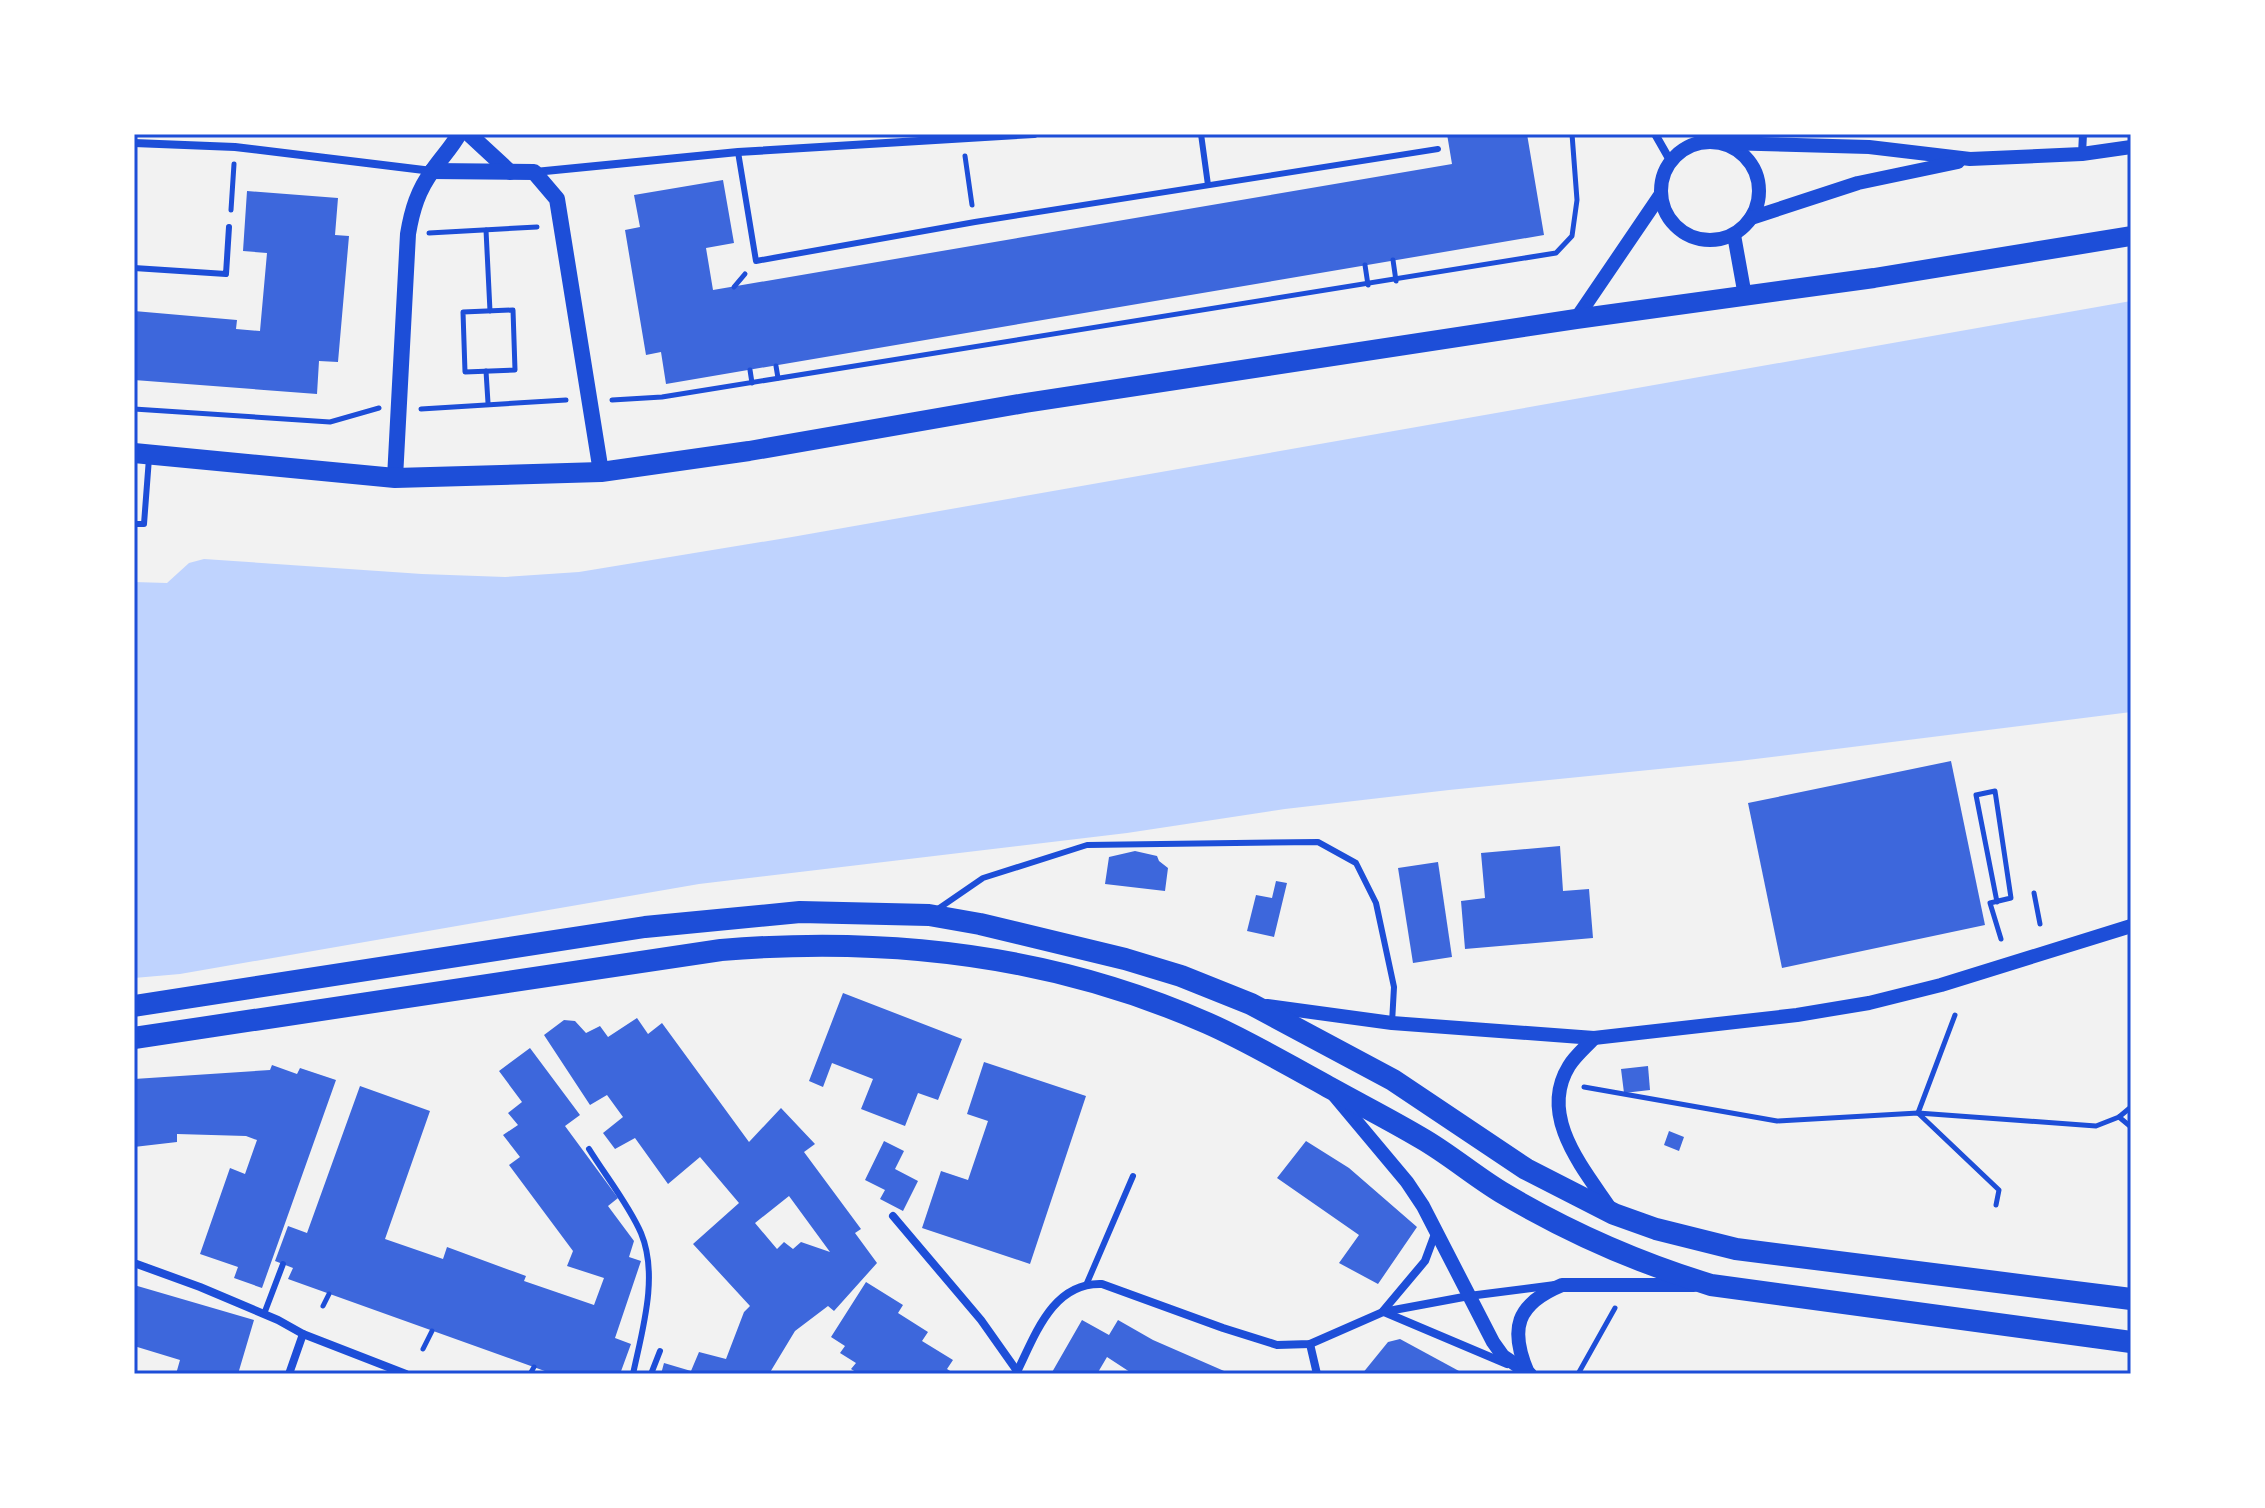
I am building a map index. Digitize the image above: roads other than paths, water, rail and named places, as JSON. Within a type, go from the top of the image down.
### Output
[{"type":"highway","points":[[134,1006],[645,927],[800,912],[929,915],[1125,959],[1181,976],[1251,1004],[1393,1080],[1526,1169],[1614,1214],[1656,1229],[1736,1249],[2131,1299]]},
{"type":"highway","points":[[134,1038],[721,950],[789,944],[875,945],[967,954],[1113,988],[1208,1023],[1425,1140],[1499,1191],[1549,1219],[1645,1264],[1711,1285],[2131,1342]]},
{"type":"main road","points":[[395,478],[408,234],[418,193],[459,134]]},
{"type":"main road","points":[[469,134],[510,172]]},
{"type":"main road","points":[[432,171],[534,172],[557,199],[601,472]]},
{"type":"main road","points":[[142,454],[395,478],[601,472],[749,451],[1025,403],[2131,236]]},
{"type":"street","points":[[534,172],[738,152],[963,135],[1034,134]]},
{"type":"street","points":[[1655,134],[1671,162]]},
{"type":"street","points":[[2082,154],[2083,134]]},
{"type":"street","points":[[1722,143],[1737,149],[1749,159],[1760,188],[1758,204],[1751,218],[1734,235],[1706,240],[1680,230],[1664,208],[1661,194],[1663,177],[1671,162],[1693,144],[1708,141],[1869,147],[1970,159],[2082,154],[2131,147]]},
{"type":"street","points":[[134,143],[235,147],[432,171]]},
{"type":"street","points":[[1751,218],[1858,183],[1970,159]]},
{"type":"street","points":[[1576,319],[1661,194]]},
{"type":"street","points":[[1734,235],[1745,296]]},
{"type":"street","points":[[1251,1004],[1392,1023],[1594,1038],[1797,1015],[1869,1003],[1941,985],[2131,926]]},
{"type":"street","points":[[1594,1038],[1570,1064],[1561,1081],[1559,1116],[1582,1166],[1614,1214]]},
{"type":"street","points":[[1325,1085],[1407,1182],[1503,1356],[1529,1374]]},
{"type":"street","points":[[893,1216],[981,1320],[1017,1372],[1053,1303],[1087,1283],[1102,1284],[1277,1345],[1310,1344],[1383,1312],[1541,1285],[1711,1285]]},
{"type":"street","points":[[1383,1312],[1425,1261],[1435,1230]]},
{"type":"street","points":[[134,1263],[406,1374]]},
{"type":"street","points":[[1529,1374],[1519,1350],[1517,1337],[1520,1323],[1534,1301],[1562,1285]]},
{"type":"street","points":[[1383,1312],[1529,1374]]},
{"type":"street","points":[[289,1374],[303,1334]]},
{"type":"street","points":[[1310,1344],[1317,1374]]},
{"type":"lane","points":[[1201,134],[1208,185]]},
{"type":"lane","points":[[738,152],[756,261],[975,222],[1438,149]]},
{"type":"lane","points":[[134,268],[226,274],[229,227]]},
{"type":"lane","points":[[134,524],[144,524],[142,454]]},
{"type":"lane","points":[[929,915],[983,878],[1087,845],[1318,842],[1356,863],[1376,903],[1394,987],[1392,1023]]},
{"type":"lane","points":[[589,1149],[641,1233],[647,1254],[648,1282],[643,1331],[633,1374]]},
{"type":"lane","points":[[1087,1283],[1133,1176]]},
{"type":"lane","points":[[264,1314],[283,1264]]},
{"type":"lane","points":[[651,1374],[660,1351]]},
{"type":"water","points":[[2131,301],[2131,712],[1739,761],[1285,809],[1127,833],[699,884],[180,974],[134,978],[134,582],[167,583],[189,563],[204,559],[505,577],[579,572]]}]
